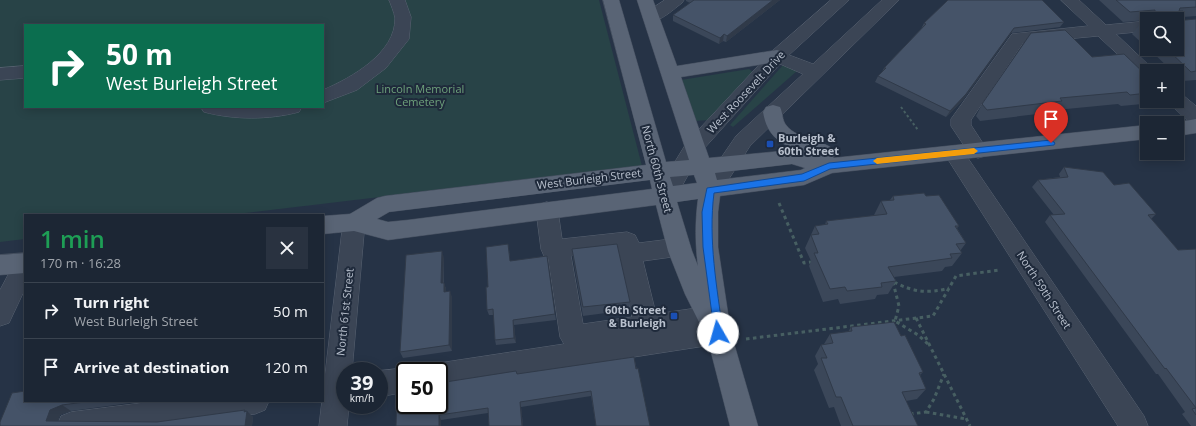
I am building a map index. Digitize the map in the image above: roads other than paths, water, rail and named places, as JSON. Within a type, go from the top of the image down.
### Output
[{"type":"main road","name":"North 60th Street","points":[[611,0],[679,247],[698,294],[714,325],[744,426]]},
{"type":"main road","points":[[645,0],[694,147]]},
{"type":"main road","points":[[670,73],[777,56]]},
{"type":"main road","points":[[773,112],[776,126],[782,134],[797,142],[855,164]]},
{"type":"main road","points":[[1184,128],[1196,126]]},
{"type":"main road","name":"West Burleigh Street","points":[[354,222],[386,204],[691,167],[792,157],[829,166],[1140,133]]},
{"type":"main road","name":"West Burleigh Street","points":[[324,225],[354,222],[388,231],[804,177],[829,166]]},
{"type":"main road","name":"North 60th Street","points":[[691,167],[710,190],[707,212],[708,247],[714,325]]},
{"type":"main road","points":[[0,265],[24,264]]},
{"type":"street","points":[[324,97],[350,86],[380,64],[400,39],[403,17],[397,0]]},
{"type":"street","points":[[651,17],[676,0]]},
{"type":"street","name":"West Roosevelt Drive","points":[[665,196],[691,167],[694,147],[777,56],[841,0]]},
{"type":"street","points":[[710,190],[743,141],[891,0]]},
{"type":"street","points":[[1069,0],[1140,65]]},
{"type":"street","points":[[978,151],[961,126],[961,119],[1018,38],[1140,27]]},
{"type":"street","points":[[777,56],[815,72]]},
{"type":"street","points":[[0,74],[24,72]]},
{"type":"street","points":[[1184,106],[1196,117]]},
{"type":"street","points":[[217,108],[228,110],[273,111],[287,108]]},
{"type":"street","name":"North 59th Street","points":[[954,153],[1134,426]]},
{"type":"street","points":[[546,211],[552,249],[593,250],[627,240],[646,326]]},
{"type":"street","name":"North 61st Street","points":[[333,426],[335,390],[354,222]]},
{"type":"street","points":[[630,254],[679,247]]},
{"type":"street","points":[[558,249],[572,337],[607,322],[646,326],[714,325]]},
{"type":"street","points":[[0,315],[24,266]]},
{"type":"street","points":[[448,373],[714,325]]},
{"type":"street","points":[[71,426],[247,402]]},
{"type":"place","name":"Burleigh & 60th Street","points":[[770,144]]},
{"type":"place","name":"60th Street & Burleigh","points":[[674,316]]},
{"type":"park label","name":"Lincoln Memorial Cemetery","points":[[420,95]]}]
